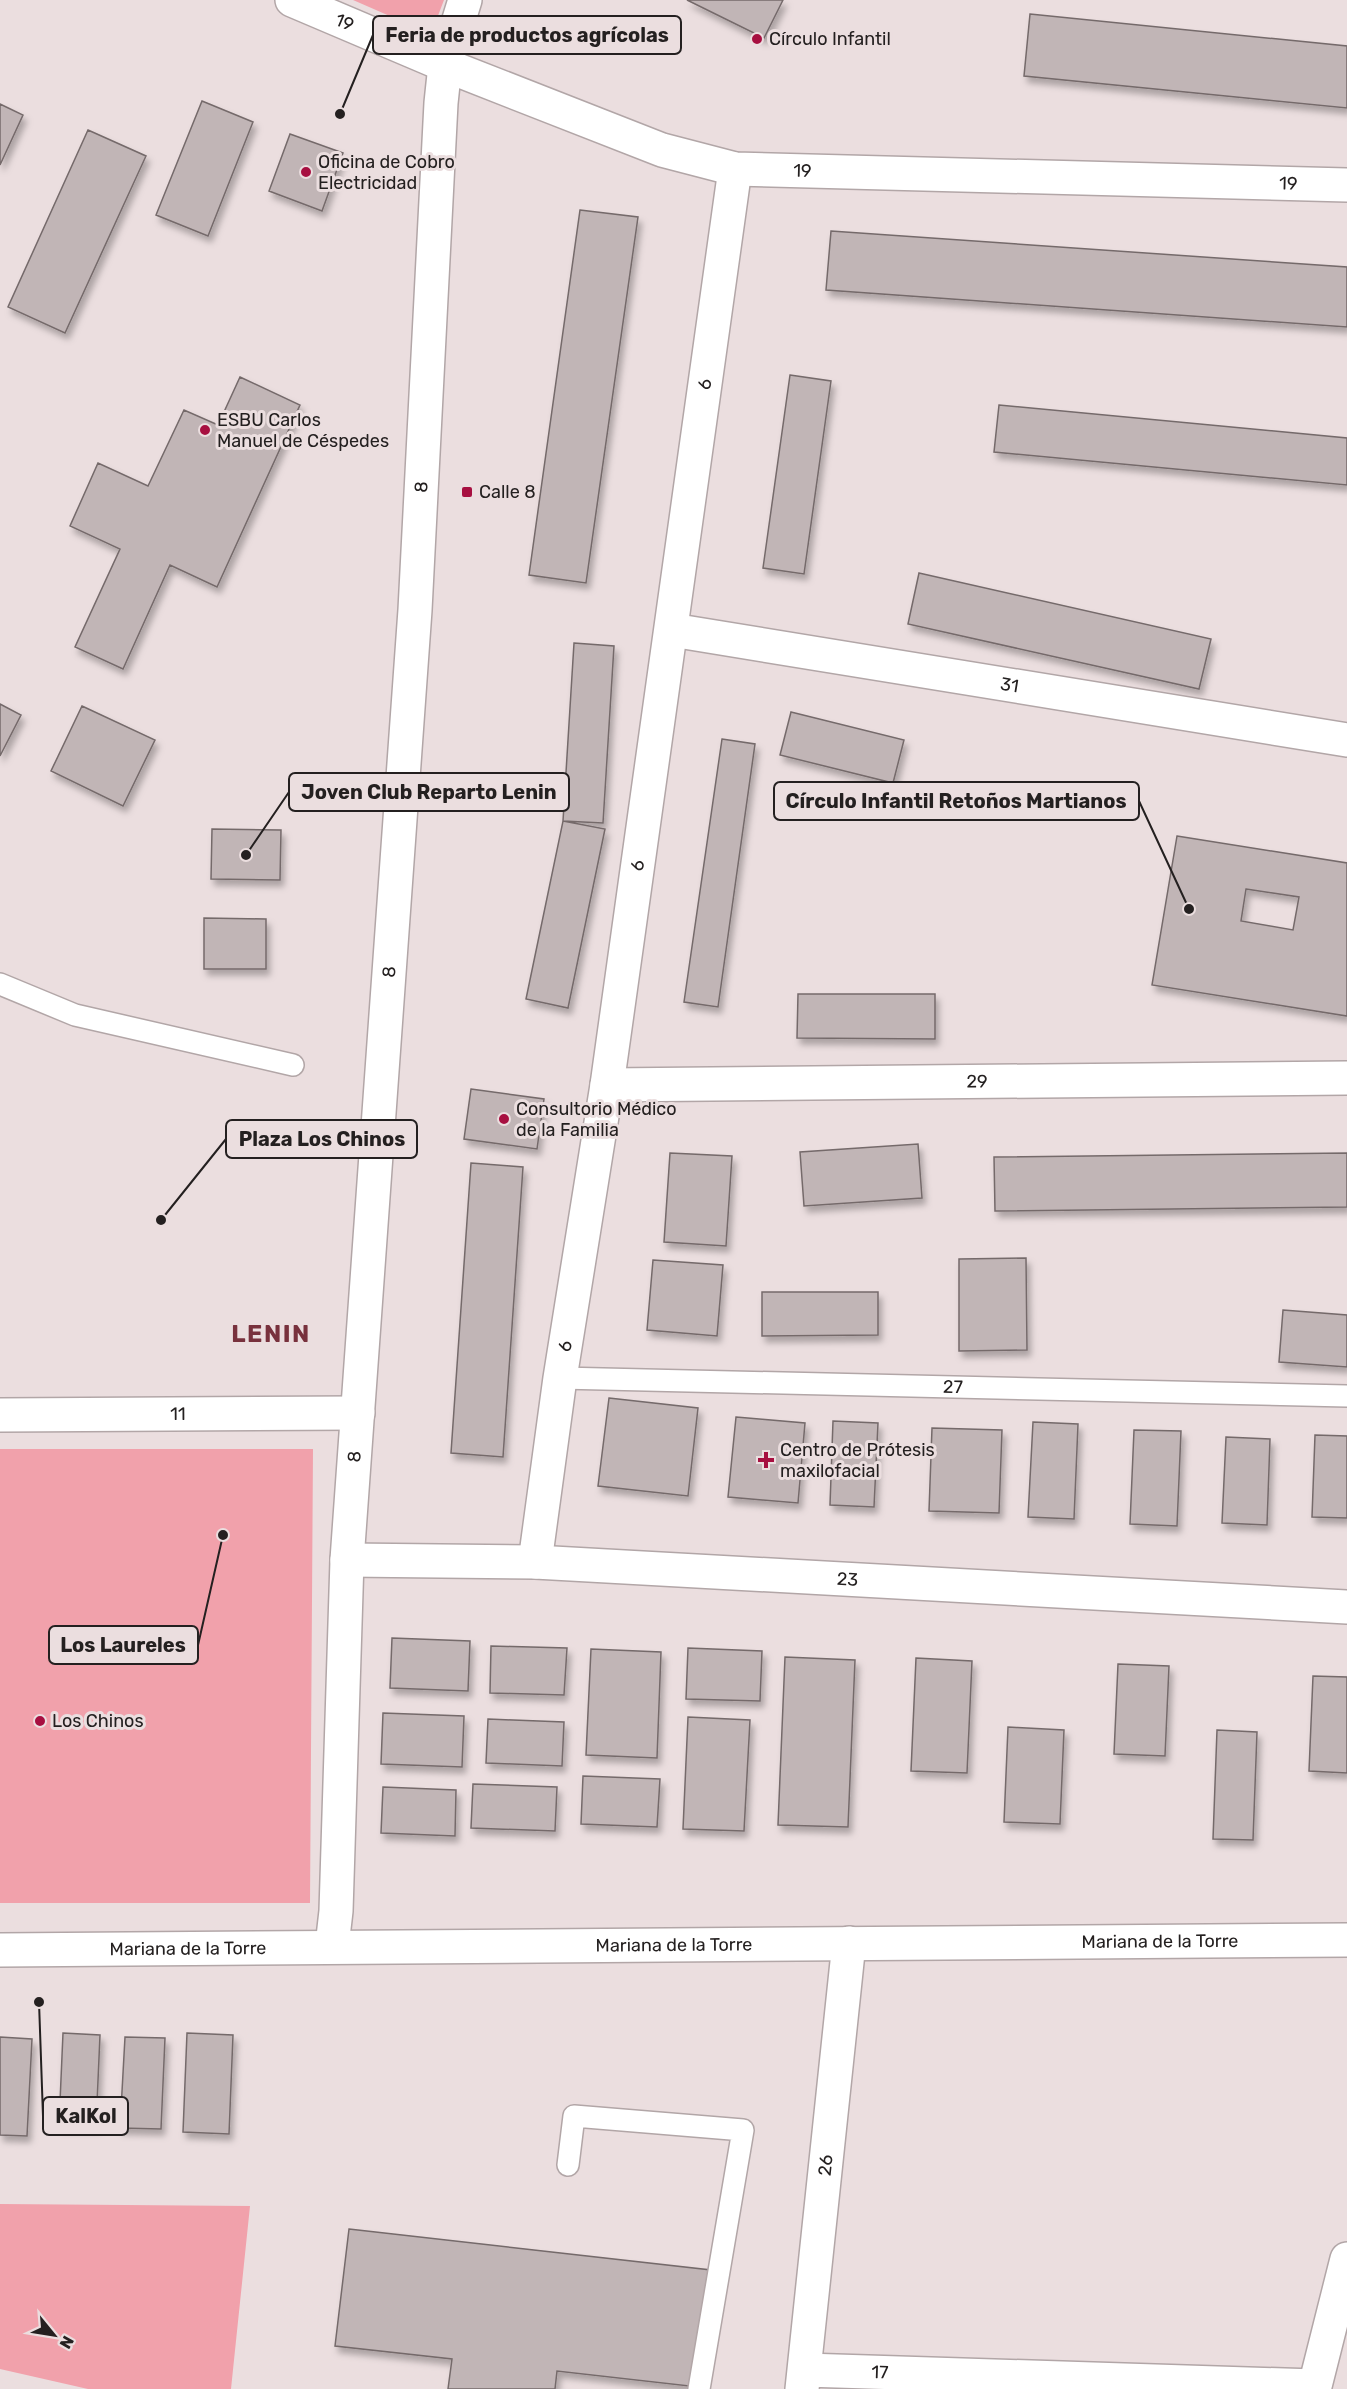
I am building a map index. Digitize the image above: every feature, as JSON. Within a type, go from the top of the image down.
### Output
[{"type":"street","name":"19","points":[[292,0],[445,65],[662,150],[735,169],[1347,185]]},
{"type":"street","name":"8","points":[[332,1946],[337,1900],[347,1560],[414,622],[445,65],[465,0]]},
{"type":"street","name":"6","points":[[535,1562],[560,1377],[607,1085],[735,169]]},
{"type":"street","name":"31","points":[[672,630],[1347,740]]},
{"type":"street","name":"29","points":[[607,1085],[1347,1078]]},
{"type":"street","name":"11","points":[[0,1415],[358,1413]]},
{"type":"street","name":"23","points":[[347,1560],[535,1562],[1347,1607]]},
{"type":"street","name":"Mariana de la Torre","points":[[0,1950],[1347,1940]]},
{"type":"street","name":"26","points":[[803,2379],[849,1943]]},
{"type":"street","name":"17","points":[[803,2379],[1315,2386],[1347,2259]]},
{"type":"lane","points":[[0,984],[75,1015],[292,1065]]},
{"type":"lane","name":"27","points":[[560,1377],[1347,1396]]},
{"type":"lane","points":[[568,2165],[574,2116],[743,2130],[699,2389]]},
{"type":"shaded area","points":[[353,0],[444,0],[431,34]]},
{"type":"shaded area","points":[[0,1449],[313,1449],[310,1903],[0,1903]]},
{"type":"shaded area","points":[[0,2204],[250,2206],[231,2389],[88,2389],[0,2369]]},
{"type":"building","points":[[687,0],[783,0],[764,38]]},
{"type":"building","points":[[1030,14],[1347,46],[1347,108],[1024,76]]},
{"type":"building","points":[[202,101],[253,122],[208,236],[156,215]]},
{"type":"building","points":[[0,104],[23,115],[0,165]]},
{"type":"building","points":[[88,130],[146,156],[65,333],[8,307]]},
{"type":"building","name":"Oficina de Cobro Electricidad","points":[[290,134],[343,153],[322,211],[269,191]]},
{"type":"building","points":[[580,210],[638,217],[586,583],[529,575]]},
{"type":"building","points":[[831,231],[1347,267],[1347,327],[826,290]]},
{"type":"building","points":[[790,375],[831,381],[804,574],[763,568]]},
{"type":"building","points":[[240,377],[300,405],[217,587],[170,565],[123,669],[75,647],[120,549],[70,526],[98,463],[148,486],[184,410],[218,425]]},
{"type":"building","points":[[999,405],[1347,438],[1347,485],[994,452]]},
{"type":"building","points":[[919,573],[1211,639],[1199,689],[908,624]]},
{"type":"building","points":[[574,643],[614,646],[603,823],[563,821]]},
{"type":"building","points":[[0,704],[21,715],[0,756]]},
{"type":"building","points":[[82,706],[155,740],[123,806],[51,771]]},
{"type":"building","points":[[791,712],[904,740],[893,783],[780,755]]},
{"type":"building","points":[[722,739],[755,744],[718,1007],[684,1002]]},
{"type":"building","points":[[563,821],[605,829],[568,1008],[526,999]]},
{"type":"building","points":[[212,829],[281,830],[280,880],[211,879]]},
{"type":"building","points":[[1177,836],[1347,863],[1347,1016],[1152,985]],"holes":[[[1246,889],[1299,897],[1293,930],[1241,921]]]},
{"type":"building","points":[[204,918],[266,919],[266,969],[204,969]]},
{"type":"building","points":[[798,994],[935,994],[935,1039],[797,1038]]},
{"type":"building","name":"Consultorio Médico de la Familia","points":[[471,1089],[544,1099],[537,1149],[464,1139]]},
{"type":"building","points":[[918,1144],[922,1198],[804,1206],[800,1152]]},
{"type":"building","points":[[670,1153],[732,1156],[726,1246],[664,1242]]},
{"type":"building","points":[[1347,1153],[1347,1207],[995,1211],[994,1157]]},
{"type":"building","points":[[471,1163],[523,1167],[503,1457],[451,1453]]},
{"type":"building","points":[[1026,1258],[1027,1350],[959,1351],[959,1259]]},
{"type":"building","points":[[653,1260],[723,1265],[717,1336],[647,1330]]},
{"type":"building","points":[[762,1292],[878,1292],[878,1335],[762,1336]]},
{"type":"building","points":[[1283,1310],[1347,1315],[1347,1367],[1279,1362]]},
{"type":"building","points":[[609,1398],[698,1408],[688,1496],[598,1486]]},
{"type":"building","name":"Centro de Prótesis maxilofacial","points":[[736,1417],[805,1423],[798,1503],[728,1497]]},
{"type":"building","points":[[833,1421],[878,1423],[874,1507],[830,1505]]},
{"type":"building","points":[[1033,1422],[1078,1424],[1074,1519],[1028,1517]]},
{"type":"building","points":[[932,1428],[1002,1430],[999,1513],[929,1511]]},
{"type":"building","points":[[1134,1430],[1181,1431],[1177,1526],[1130,1524]]},
{"type":"building","points":[[1315,1435],[1347,1436],[1347,1518],[1312,1517]]},
{"type":"building","points":[[1226,1437],[1270,1439],[1267,1525],[1222,1523]]},
{"type":"building","points":[[392,1638],[470,1641],[468,1691],[390,1688]]},
{"type":"building","points":[[491,1646],[567,1648],[564,1695],[490,1693]]},
{"type":"building","points":[[688,1648],[762,1651],[760,1701],[686,1699]]},
{"type":"building","points":[[591,1649],[661,1652],[657,1758],[586,1755]]},
{"type":"building","points":[[785,1657],[855,1660],[848,1827],[778,1825]]},
{"type":"building","points":[[916,1658],[972,1661],[967,1773],[911,1771]]},
{"type":"building","points":[[1118,1664],[1169,1666],[1165,1756],[1114,1754]]},
{"type":"building","points":[[1313,1676],[1347,1677],[1347,1773],[1309,1771]]},
{"type":"building","points":[[383,1713],[464,1716],[462,1767],[381,1764]]},
{"type":"building","points":[[688,1717],[750,1720],[744,1831],[683,1829]]},
{"type":"building","points":[[488,1719],[564,1722],[562,1766],[486,1763]]},
{"type":"building","points":[[1008,1727],[1064,1730],[1060,1824],[1004,1822]]},
{"type":"building","points":[[1217,1730],[1257,1732],[1253,1840],[1213,1839]]},
{"type":"building","points":[[583,1776],[660,1779],[657,1827],[581,1824]]},
{"type":"building","points":[[473,1784],[557,1787],[555,1831],[471,1828]]},
{"type":"building","points":[[383,1787],[456,1790],[455,1836],[381,1833]]},
{"type":"building","points":[[63,2033],[100,2035],[96,2126],[59,2125]]},
{"type":"building","points":[[187,2033],[233,2035],[229,2134],[183,2132]]},
{"type":"building","points":[[0,2037],[32,2039],[27,2136],[0,2135]]},
{"type":"building","points":[[125,2037],[165,2038],[161,2129],[120,2128]]},
{"type":"building","points":[[349,2229],[711,2270],[698,2387],[557,2371],[555,2389],[448,2389],[452,2359],[335,2346]]},
{"type":"place","name":"Círculo Infantil","points":[[757,39]]},
{"type":"place","name":"Feria de productos agrícolas","points":[[340,114]]},
{"type":"place","name":"Oficina de Cobro Electricidad","points":[[306,172]]},
{"type":"place","name":"ESBU Carlos Manuel de Céspedes","points":[[205,430]]},
{"type":"place","name":"Calle 8","points":[[467,492]]},
{"type":"place","name":"Joven Club Reparto Lenin","points":[[246,855]]},
{"type":"place","name":"Círculo Infantil Retoños Martianos","points":[[1189,909]]},
{"type":"place","name":"Consultorio Médico de la Familia","points":[[504,1119]]},
{"type":"place","name":"Plaza Los Chinos","points":[[161,1220]]},
{"type":"place","name":"Centro de Prótesis maxilofacial","points":[[766,1460]]},
{"type":"place","name":"Los Laureles","points":[[223,1535]]},
{"type":"place","name":"Los Chinos","points":[[40,1721]]},
{"type":"place","name":"KalKol","points":[[39,2002]]},
{"type":"district","name":"LENIN","points":[[271,1334]]}]
